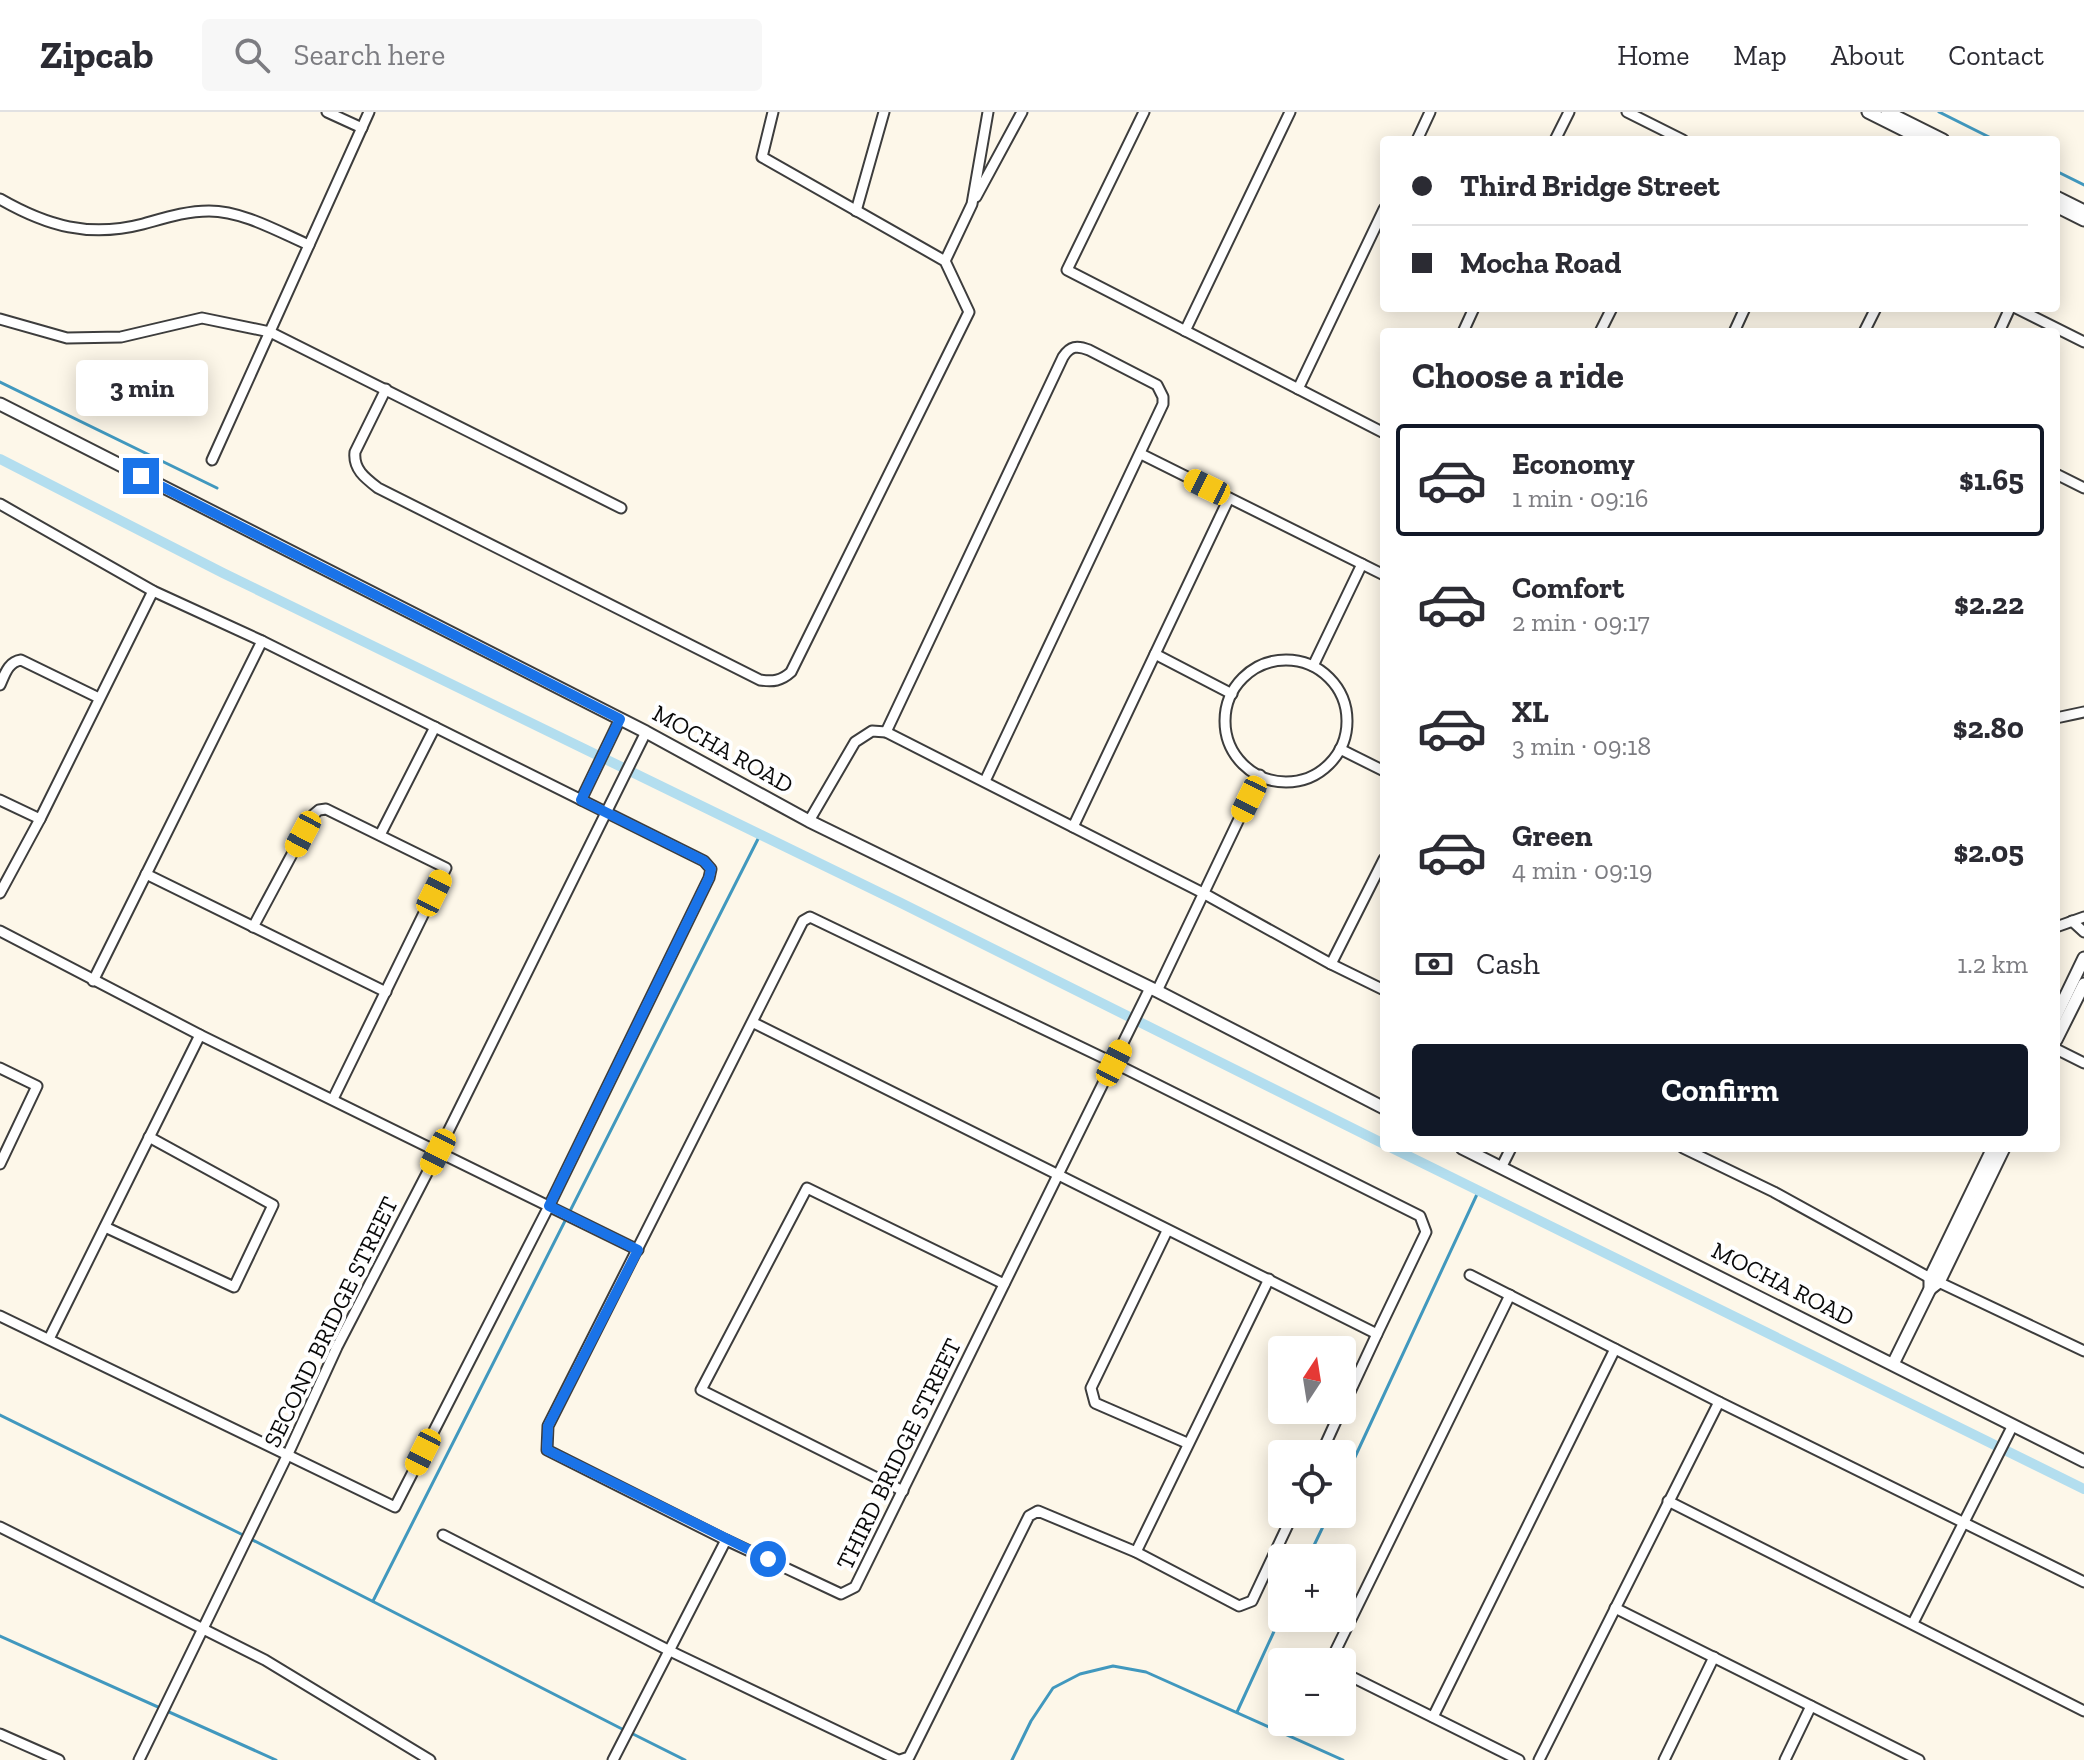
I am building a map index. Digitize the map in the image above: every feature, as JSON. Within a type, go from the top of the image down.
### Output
[{"type":"street","points":[[327,112],[362,128]]},
{"type":"street","points":[[212,460],[369,112]]},
{"type":"street","points":[[386,389],[355,452],[354,462],[378,488],[760,680],[779,680],[791,672],[969,312],[945,261],[762,157],[773,112]]},
{"type":"street","points":[[856,211],[884,112]]},
{"type":"street","points":[[972,204],[988,112]]},
{"type":"street","points":[[945,261],[1022,112]]},
{"type":"street","points":[[1144,112],[1067,270],[1380,431]]},
{"type":"street","points":[[1185,331],[1290,112]]},
{"type":"street","points":[[1419,136],[1430,112]]},
{"type":"street","points":[[1557,136],[1569,112]]},
{"type":"street","points":[[1627,112],[1675,136]]},
{"type":"street","points":[[1868,112],[1916,136]]},
{"type":"street","points":[[1887,112],[1935,136]]},
{"type":"street","points":[[0,199],[31,217],[64,227],[105,230],[177,213],[212,211],[245,218],[309,245]]},
{"type":"street","points":[[2060,199],[2084,211]]},
{"type":"street","points":[[2060,208],[2084,220]]},
{"type":"street","points":[[1298,389],[1380,217]]},
{"type":"street","points":[[2024,312],[2056,328]]},
{"type":"street","points":[[0,319],[8,324],[67,338],[121,337],[202,318],[270,332],[621,508]]},
{"type":"street","points":[[2060,330],[2084,342]]},
{"type":"street","points":[[886,732],[1067,350],[1080,346],[1157,385],[1163,404],[985,781]]},
{"type":"street","name":"MOCHA ROAD","points":[[0,404],[646,732],[809,821],[1154,989],[1380,1106]]},
{"type":"street","points":[[1141,454],[1380,573]]},
{"type":"street","points":[[2060,476],[2084,488]]},
{"type":"street","points":[[1073,827],[1229,498]]},
{"type":"street","points":[[0,504],[153,591],[262,641],[606,812],[704,861],[711,869],[549,1206],[395,1507],[0,1316]]},
{"type":"street","points":[[1313,666],[1362,564]]},
{"type":"street","points":[[0,893],[153,591]]},
{"type":"street","points":[[93,981],[262,641]]},
{"type":"street","points":[[1155,654],[1232,694]]},
{"type":"street","points":[[0,685],[14,661],[21,660],[99,698]]},
{"type":"street","points":[[1285,660],[1313,666],[1335,685],[1344,702],[1347,731],[1340,749],[1322,770],[1306,778],[1278,781],[1260,775],[1244,764],[1229,740],[1226,712],[1232,694],[1250,672],[1267,663],[1285,660]]},
{"type":"street","points":[[2060,717],[2084,712]]},
{"type":"street","points":[[581,800],[620,719]]},
{"type":"street","points":[[380,835],[435,727]]},
{"type":"street","points":[[809,821],[855,742],[872,731],[886,732],[1203,893],[1380,988]]},
{"type":"street","name":"SECOND BRIDGE STREET","points":[[139,1760],[337,1347],[438,1152],[646,732]]},
{"type":"street","points":[[1340,749],[1380,769]]},
{"type":"street","name":"THIRD BRIDGE STREET","points":[[735,1544],[841,1594],[855,1587],[1260,775]]},
{"type":"street","points":[[0,800],[40,819]]},
{"type":"street","points":[[253,927],[313,815],[319,810],[326,809],[446,868],[333,1099]]},
{"type":"street","points":[[1331,964],[1380,867]]},
{"type":"street","points":[[146,874],[386,992]]},
{"type":"street","points":[[613,1760],[670,1651],[735,1544],[547,1450],[548,1426],[803,921],[810,917],[1114,1063],[1420,1216],[1426,1232],[1356,1379]]},
{"type":"street","points":[[2060,926],[2084,917]]},
{"type":"street","points":[[2072,921],[2084,932]]},
{"type":"street","points":[[0,931],[200,1035],[638,1250]]},
{"type":"street","points":[[2060,1008],[2084,958]]},
{"type":"street","points":[[2060,1032],[2084,984]]},
{"type":"street","points":[[752,1022],[1377,1334]]},
{"type":"street","points":[[49,1339],[200,1035]]},
{"type":"street","points":[[2060,1051],[2084,1063]]},
{"type":"street","points":[[0,1068],[37,1086],[0,1164]]},
{"type":"street","points":[[105,1227],[234,1287],[273,1205],[149,1137]]},
{"type":"street","name":"MOCHA ROAD","points":[[1470,1152],[1893,1364],[2010,1431],[2084,1461]]},
{"type":"street","points":[[1501,1168],[1509,1152]]},
{"type":"street","points":[[1691,1152],[1774,1192],[1933,1283],[2084,1351]]},
{"type":"street","points":[[1933,1283],[1991,1152]]},
{"type":"street","points":[[1893,1364],[2002,1152]]},
{"type":"street","points":[[903,1491],[701,1390],[807,1188],[1004,1284]]},
{"type":"street","points":[[1167,1231],[1091,1388],[1095,1403],[1187,1443]]},
{"type":"street","points":[[1470,1275],[2084,1582]]},
{"type":"street","points":[[1136,1552],[1269,1279]]},
{"type":"street","points":[[1337,1648],[1510,1295]]},
{"type":"street","points":[[1433,1717],[1615,1349]]},
{"type":"street","points":[[1539,1760],[1719,1402]]},
{"type":"street","points":[[1913,1623],[2010,1431]]},
{"type":"street","points":[[1668,1501],[2084,1711]]},
{"type":"street","points":[[443,1535],[670,1651],[899,1760],[909,1757],[1029,1516],[1038,1511],[1136,1552],[1239,1606],[1252,1601],[1286,1528]]},
{"type":"street","points":[[0,1527],[265,1660],[430,1760]]},
{"type":"street","points":[[1615,1608],[1914,1759]]},
{"type":"street","points":[[1664,1760],[1714,1657]]},
{"type":"street","points":[[1356,1679],[1519,1760]]},
{"type":"street","points":[[1785,1760],[1811,1706]]},
{"type":"street","points":[[0,1734],[59,1760]]},
{"type":"waterway","points":[[1939,112],[1987,136]]},
{"type":"waterway","points":[[2060,173],[2084,185]]},
{"type":"waterway","points":[[0,382],[217,488]]},
{"type":"waterway","points":[[0,459],[223,573],[901,903],[1380,1142]]},
{"type":"waterway","points":[[373,1601],[760,835]]},
{"type":"waterway","points":[[1400,1152],[2084,1489]]},
{"type":"waterway","points":[[1356,1455],[1479,1190]]},
{"type":"waterway","points":[[0,1415],[624,1730]]},
{"type":"waterway","points":[[1315,1544],[1322,1528]]},
{"type":"waterway","points":[[1237,1712],[1274,1632]]},
{"type":"waterway","points":[[0,1636],[276,1760]]},
{"type":"waterway","points":[[1012,1760],[1031,1721],[1053,1688],[1080,1674],[1113,1666],[1146,1672],[1343,1760]]},
{"type":"waterway","points":[[631,1733],[685,1760]]},
{"type":"route","points":[[141,476],[620,719],[581,800],[704,861],[711,869],[549,1206],[638,1250],[548,1426],[547,1450],[768,1559]]}]
